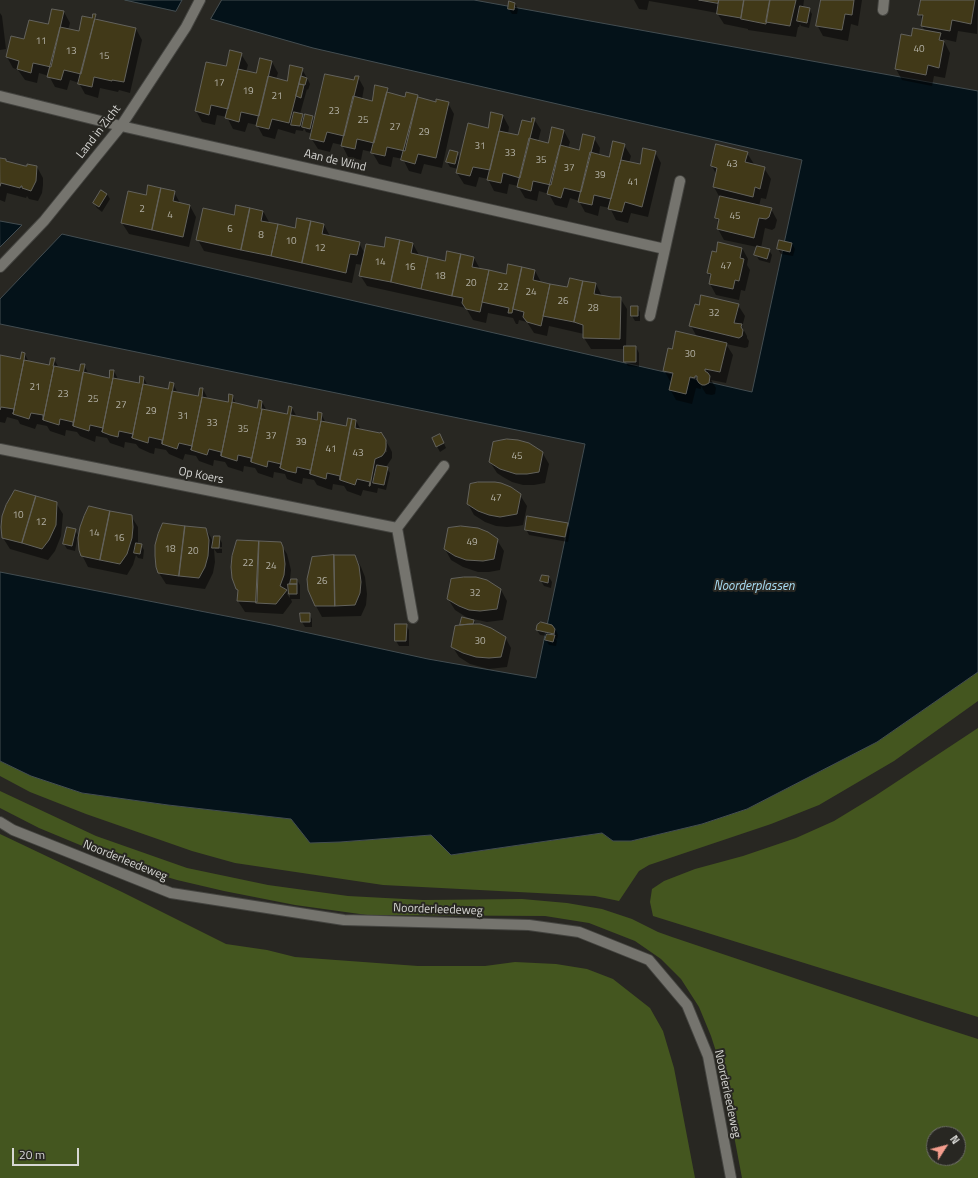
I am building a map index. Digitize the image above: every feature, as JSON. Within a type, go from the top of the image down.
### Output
[{"type":"street","name":"Land in Zicht","points":[[0,267],[44,221],[121,126],[186,27],[200,0]]},
{"type":"street","name":"Aan de Wind","points":[[0,96],[121,126],[665,249]]},
{"type":"street","points":[[650,316],[680,181]]},
{"type":"street","name":"Op Koers","points":[[0,449],[397,528]]},
{"type":"street","points":[[413,618],[397,528],[444,466]]},
{"type":"street","name":"Noorderleedeweg","points":[[0,822],[14,830],[171,893],[344,920],[529,925],[579,932],[649,960],[687,1005],[708,1056],[731,1178]]},
{"type":"green space","points":[[978,672],[978,701],[894,761],[819,805],[771,824],[649,865],[639,871],[619,901],[595,896],[383,885],[235,863],[192,851],[86,814],[30,792],[0,776],[0,761],[32,776],[82,793],[168,805],[291,819],[340,842],[431,835],[451,855],[602,833],[613,841],[631,841],[702,824],[747,809],[877,742]]},
{"type":"green space","points":[[978,728],[978,1017],[653,916],[650,902],[652,889],[664,881],[695,869],[743,856],[796,838],[834,821],[875,796]]},
{"type":"green space","points":[[0,791],[96,836],[187,868],[268,885],[348,896],[423,900],[522,899],[567,903],[602,909],[632,919],[672,937],[978,1039],[978,1178],[742,1178],[721,1067],[711,1036],[699,1007],[681,979],[661,959],[635,941],[589,923],[545,916],[367,915],[295,905],[177,880],[133,867],[39,828],[0,808]]},
{"type":"green space","points":[[0,834],[122,892],[226,944],[267,950],[295,957],[418,966],[485,966],[515,962],[556,964],[587,969],[613,979],[650,1008],[663,1031],[674,1068],[695,1178],[0,1178]]},
{"type":"water","points":[[125,0],[182,0],[176,11]]},
{"type":"water","name":"Noorderplassen","points":[[222,0],[474,0],[978,91],[978,672],[877,742],[747,809],[702,824],[631,841],[613,841],[602,833],[451,855],[431,835],[310,843],[291,819],[168,805],[82,793],[31,776],[0,761],[0,572],[272,625],[428,659],[536,678],[585,444],[0,324],[0,299],[62,234],[752,392],[802,160],[313,48],[211,19]]},
{"type":"water","points":[[0,221],[22,225],[0,247]]},
{"type":"building","points":[[699,0],[719,0],[718,3]]},
{"type":"building","points":[[719,0],[744,0],[741,18],[717,14]]},
{"type":"building","points":[[744,0],[770,0],[766,24],[741,19]]},
{"type":"building","points":[[770,0],[796,0],[790,26],[766,22]]},
{"type":"building","points":[[821,0],[854,0],[852,15],[845,14],[842,30],[816,26]]},
{"type":"building","points":[[921,0],[975,0],[971,24],[952,20],[950,31],[921,26],[923,15],[918,15]]},
{"type":"building","points":[[509,1],[515,3],[514,10],[508,9]]},
{"type":"building","points":[[800,6],[810,8],[807,23],[797,21]]},
{"type":"building","points":[[52,9],[64,11],[51,67],[33,63],[31,73],[17,69],[19,61],[6,57],[11,36],[24,39],[29,20],[48,24]]},
{"type":"building","points":[[93,14],[96,14],[81,74],[64,70],[61,80],[47,77],[60,27],[79,31],[82,16],[92,18]]},
{"type":"building","points":[[95,19],[136,28],[124,82],[94,77],[92,87],[78,84]]},
{"type":"building","points":[[913,28],[941,33],[939,40],[944,41],[939,68],[928,65],[926,75],[895,69],[901,34],[911,36]]},
{"type":"building","points":[[230,50],[242,53],[228,109],[211,105],[209,115],[195,111],[206,62],[226,66]]},
{"type":"building","points":[[260,58],[272,61],[259,116],[241,112],[239,122],[225,118],[238,69],[256,73]]},
{"type":"building","points":[[290,65],[303,68],[289,123],[272,119],[269,129],[256,126],[268,76],[287,81]]},
{"type":"building","points":[[325,74],[354,80],[355,76],[359,76],[344,136],[327,132],[324,142],[310,139]]},
{"type":"building","points":[[301,76],[307,78],[305,85],[299,84]]},
{"type":"building","points":[[299,84],[304,85],[301,98],[296,96]]},
{"type":"building","points":[[375,85],[388,88],[374,143],[357,139],[355,149],[341,146],[353,96],[372,101]]},
{"type":"building","points":[[387,92],[405,97],[406,92],[418,95],[405,151],[387,147],[385,156],[371,153]]},
{"type":"building","points":[[418,97],[436,102],[436,99],[449,102],[436,158],[418,154],[415,164],[401,160]]},
{"type":"building","points":[[294,112],[303,114],[300,126],[291,125]]},
{"type":"building","points":[[491,112],[503,115],[490,170],[473,167],[470,176],[456,173],[468,123],[488,128]]},
{"type":"building","points":[[305,114],[313,116],[310,129],[302,127]]},
{"type":"building","points":[[532,118],[535,118],[520,178],[503,173],[501,183],[487,180],[499,131],[518,135],[522,120],[531,122]]},
{"type":"building","points":[[552,127],[564,130],[551,185],[533,181],[531,191],[517,187],[529,138],[548,143]]},
{"type":"building","points":[[583,134],[595,137],[581,192],[564,188],[561,198],[547,194],[560,145],[579,150]]},
{"type":"building","points":[[613,141],[625,144],[611,199],[594,195],[592,205],[578,202],[590,152],[609,157]]},
{"type":"building","points":[[716,144],[748,152],[745,162],[765,167],[760,189],[755,187],[753,197],[713,187],[717,168],[711,166]]},
{"type":"building","points":[[643,148],[656,151],[642,207],[625,202],[622,212],[608,209],[621,160],[640,164]]},
{"type":"building","points":[[450,150],[458,152],[455,164],[446,162]]},
{"type":"building","points":[[0,158],[25,166],[27,166],[27,164],[37,166],[36,181],[31,191],[22,188],[22,186],[20,188],[1,183],[0,186]]},
{"type":"building","points":[[148,185],[161,188],[152,230],[121,223],[128,191],[146,195]]},
{"type":"building","points":[[161,188],[175,191],[173,201],[190,205],[183,237],[152,230]]},
{"type":"building","points":[[101,190],[107,194],[99,207],[93,203]]},
{"type":"building","points":[[720,196],[772,208],[769,217],[766,219],[759,218],[754,238],[717,229],[719,219],[715,218]]},
{"type":"building","points":[[236,205],[250,208],[241,250],[196,240],[203,208],[234,215]]},
{"type":"building","points":[[250,208],[263,211],[261,221],[278,224],[271,256],[241,250]]},
{"type":"building","points":[[297,218],[311,221],[302,263],[271,256],[278,224],[295,228]]},
{"type":"building","points":[[311,221],[324,224],[322,234],[360,242],[357,255],[350,254],[346,273],[302,263]]},
{"type":"building","points":[[386,237],[400,240],[391,282],[359,276],[366,244],[384,247]]},
{"type":"building","points":[[400,240],[413,243],[411,253],[428,257],[421,289],[391,282]]},
{"type":"building","points":[[779,240],[792,243],[790,252],[777,249]]},
{"type":"building","points":[[718,242],[742,248],[740,258],[744,259],[739,281],[735,280],[733,289],[709,284],[711,274],[707,273],[712,251],[716,252]]},
{"type":"building","points":[[757,246],[770,249],[767,259],[754,255]]},
{"type":"building","points":[[447,251],[461,254],[452,296],[421,289],[428,257],[445,261]]},
{"type":"building","points":[[461,254],[474,257],[472,267],[489,270],[480,312],[466,309],[462,303],[463,298],[452,296]]},
{"type":"building","points":[[508,264],[522,267],[512,313],[508,313],[509,308],[482,302],[489,270],[506,274]]},
{"type":"building","points":[[522,267],[535,270],[533,280],[550,284],[541,326],[527,322],[523,317],[524,312],[513,309]]},
{"type":"building","points":[[570,278],[583,281],[574,322],[543,316],[550,284],[567,287]]},
{"type":"building","points":[[583,281],[596,283],[594,294],[621,297],[620,339],[583,338],[583,325],[574,322]]},
{"type":"building","points":[[701,295],[739,304],[734,323],[742,324],[742,336],[739,338],[689,326],[695,304],[699,305]]},
{"type":"building","points":[[631,306],[638,306],[638,316],[631,316]]},
{"type":"building","points":[[676,331],[727,343],[720,372],[705,369],[710,376],[709,383],[705,385],[699,383],[697,376],[695,376],[695,378],[690,377],[686,394],[669,390],[673,373],[663,371],[668,348],[672,349]]},
{"type":"building","points":[[624,346],[636,346],[636,362],[624,362]]},
{"type":"building","points":[[22,352],[25,353],[24,360],[13,414],[14,409],[1,407],[0,410],[0,355],[20,359]]},
{"type":"building","points":[[51,358],[55,358],[43,420],[43,415],[31,413],[29,419],[13,414],[24,360],[49,365]]},
{"type":"building","points":[[81,364],[85,364],[73,426],[73,422],[60,419],[59,425],[43,420],[54,366],[79,371]]},
{"type":"building","points":[[110,370],[114,370],[103,428],[90,425],[89,431],[73,426],[83,372],[109,378]]},
{"type":"building","points":[[140,376],[144,377],[133,434],[119,431],[118,437],[102,432],[113,378],[139,383]]},
{"type":"building","points":[[170,382],[174,383],[162,444],[162,440],[149,437],[148,443],[132,438],[143,384],[168,389]]},
{"type":"building","points":[[200,388],[203,388],[202,397],[192,446],[179,443],[177,449],[162,444],[172,391],[198,396]]},
{"type":"building","points":[[229,394],[233,395],[221,456],[221,452],[209,449],[207,455],[191,450],[202,397],[228,402]]},
{"type":"building","points":[[259,400],[262,401],[262,409],[251,462],[251,458],[238,455],[237,461],[221,456],[232,402],[257,408]]},
{"type":"building","points":[[289,406],[292,407],[281,464],[268,461],[267,467],[251,462],[262,409],[287,414]]},
{"type":"building","points":[[318,412],[322,413],[321,421],[310,474],[310,470],[297,467],[296,473],[280,468],[291,415],[317,420]]},
{"type":"building","points":[[348,418],[352,419],[340,480],[340,476],[327,473],[326,479],[310,474],[321,421],[346,426]]},
{"type":"building","points":[[352,419],[356,420],[355,428],[381,432],[386,440],[385,452],[382,456],[375,459],[370,486],[370,482],[357,479],[355,485],[340,480]]},
{"type":"building","points":[[440,434],[444,443],[436,447],[432,438]]},
{"type":"building","points":[[507,439],[529,443],[543,452],[539,472],[516,474],[500,469],[489,462],[493,442]]},
{"type":"building","points":[[377,465],[388,467],[384,485],[373,483]]},
{"type":"building","points":[[478,482],[501,483],[511,487],[521,494],[517,514],[500,517],[489,515],[478,511],[467,504],[470,484]]},
{"type":"building","points":[[15,490],[36,496],[22,543],[2,538],[2,516],[6,505]]},
{"type":"building","points":[[36,496],[57,502],[56,525],[49,540],[42,549],[22,543]]},
{"type":"building","points":[[89,506],[110,511],[100,560],[81,556],[79,550],[78,538],[80,527]]},
{"type":"building","points":[[110,511],[132,515],[132,538],[127,554],[120,564],[100,560]]},
{"type":"building","points":[[527,516],[568,523],[565,537],[525,530]]},
{"type":"building","points":[[163,523],[185,526],[179,576],[158,573],[156,567],[155,545]]},
{"type":"building","points":[[185,526],[206,528],[209,540],[208,556],[205,567],[199,578],[179,576]]},
{"type":"building","points":[[461,526],[478,528],[488,532],[498,539],[494,559],[483,561],[466,560],[455,556],[444,549],[448,528]]},
{"type":"building","points":[[67,527],[76,529],[72,546],[63,544]]},
{"type":"building","points":[[214,536],[220,536],[219,548],[212,548]]},
{"type":"building","points":[[237,540],[259,541],[257,602],[237,601],[238,590],[236,589],[232,578],[231,567],[232,556]]},
{"type":"building","points":[[259,541],[281,542],[283,547],[285,564],[284,575],[280,586],[287,590],[276,604],[256,603]]},
{"type":"building","points":[[136,543],[142,544],[140,554],[134,553]]},
{"type":"building","points":[[334,555],[335,606],[315,606],[308,590],[307,579],[312,557]]},
{"type":"building","points":[[334,555],[355,555],[359,566],[361,582],[360,593],[355,605],[335,606]]},
{"type":"building","points":[[542,575],[549,576],[548,583],[540,581]]},
{"type":"building","points":[[476,577],[487,580],[501,589],[497,609],[480,611],[469,610],[447,599],[451,579]]},
{"type":"building","points":[[291,579],[297,579],[297,584],[290,584]]},
{"type":"building","points":[[288,584],[297,584],[297,594],[289,594]]},
{"type":"building","points":[[300,613],[310,613],[310,622],[301,622]]},
{"type":"building","points":[[462,617],[474,620],[473,624],[460,625]]},
{"type":"building","points":[[541,622],[552,625],[555,629],[554,634],[536,630],[537,625]]},
{"type":"building","points":[[395,624],[407,624],[406,641],[395,641]]},
{"type":"building","points":[[480,624],[491,628],[506,637],[501,657],[476,657],[451,647],[455,626]]},
{"type":"building","points":[[547,634],[555,635],[553,642],[545,640]]}]
